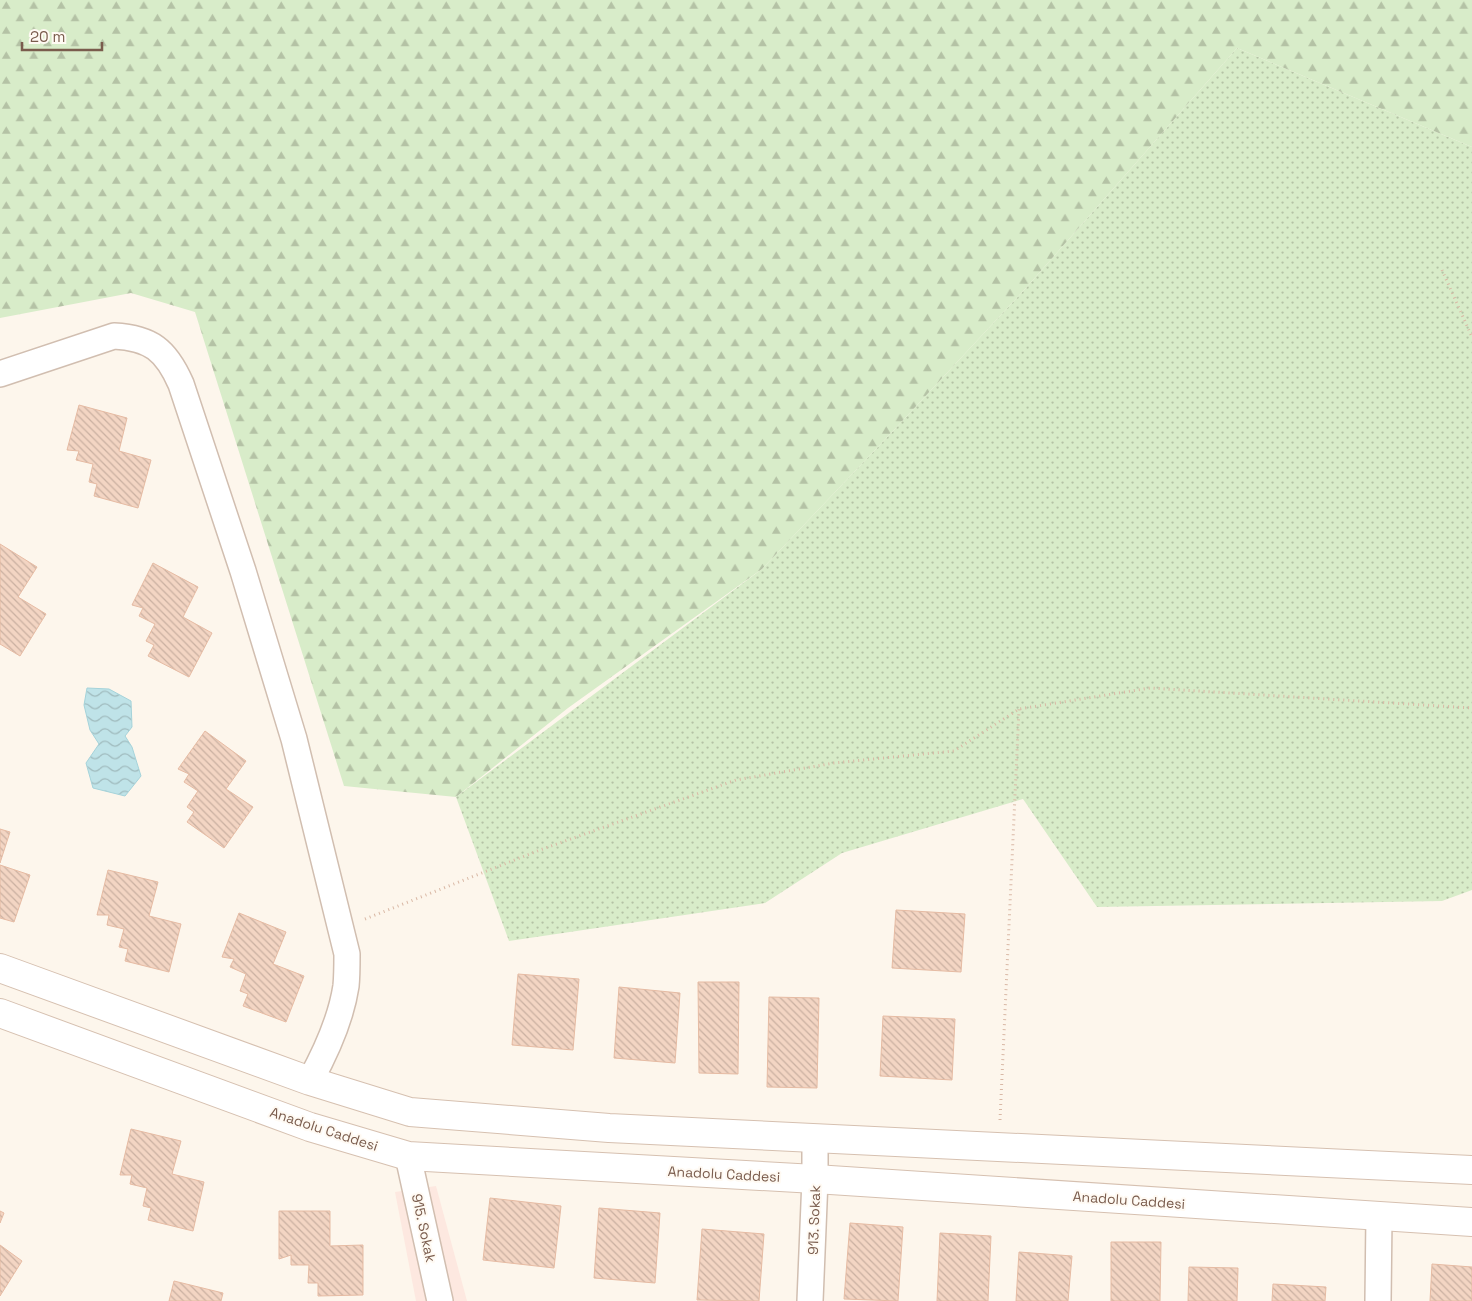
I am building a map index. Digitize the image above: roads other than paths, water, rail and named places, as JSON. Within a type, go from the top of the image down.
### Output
[{"type":"main road","points":[[0,968],[310,1081],[410,1112],[609,1128],[1472,1170]]},
{"type":"main road","name":"Anadolu Caddesi","points":[[0,1013],[310,1127],[408,1156],[815,1179],[1472,1222]]},
{"type":"street","points":[[0,374],[114,336],[130,337],[144,341],[160,351],[172,365],[181,384],[243,571],[292,729],[347,954],[346,985],[341,1007],[322,1060],[310,1081]]},
{"type":"street","name":"913. Sokak","points":[[810,1301],[815,1138]]},
{"type":"street","name":"915. Sokak","points":[[408,1156],[440,1301]]},
{"type":"street","points":[[1378,1301],[1379,1216]]},
{"type":"water","points":[[87,688],[109,689],[131,701],[132,727],[125,736],[132,747],[141,776],[125,796],[93,788],[86,763],[99,744],[90,730],[84,705]]}]
